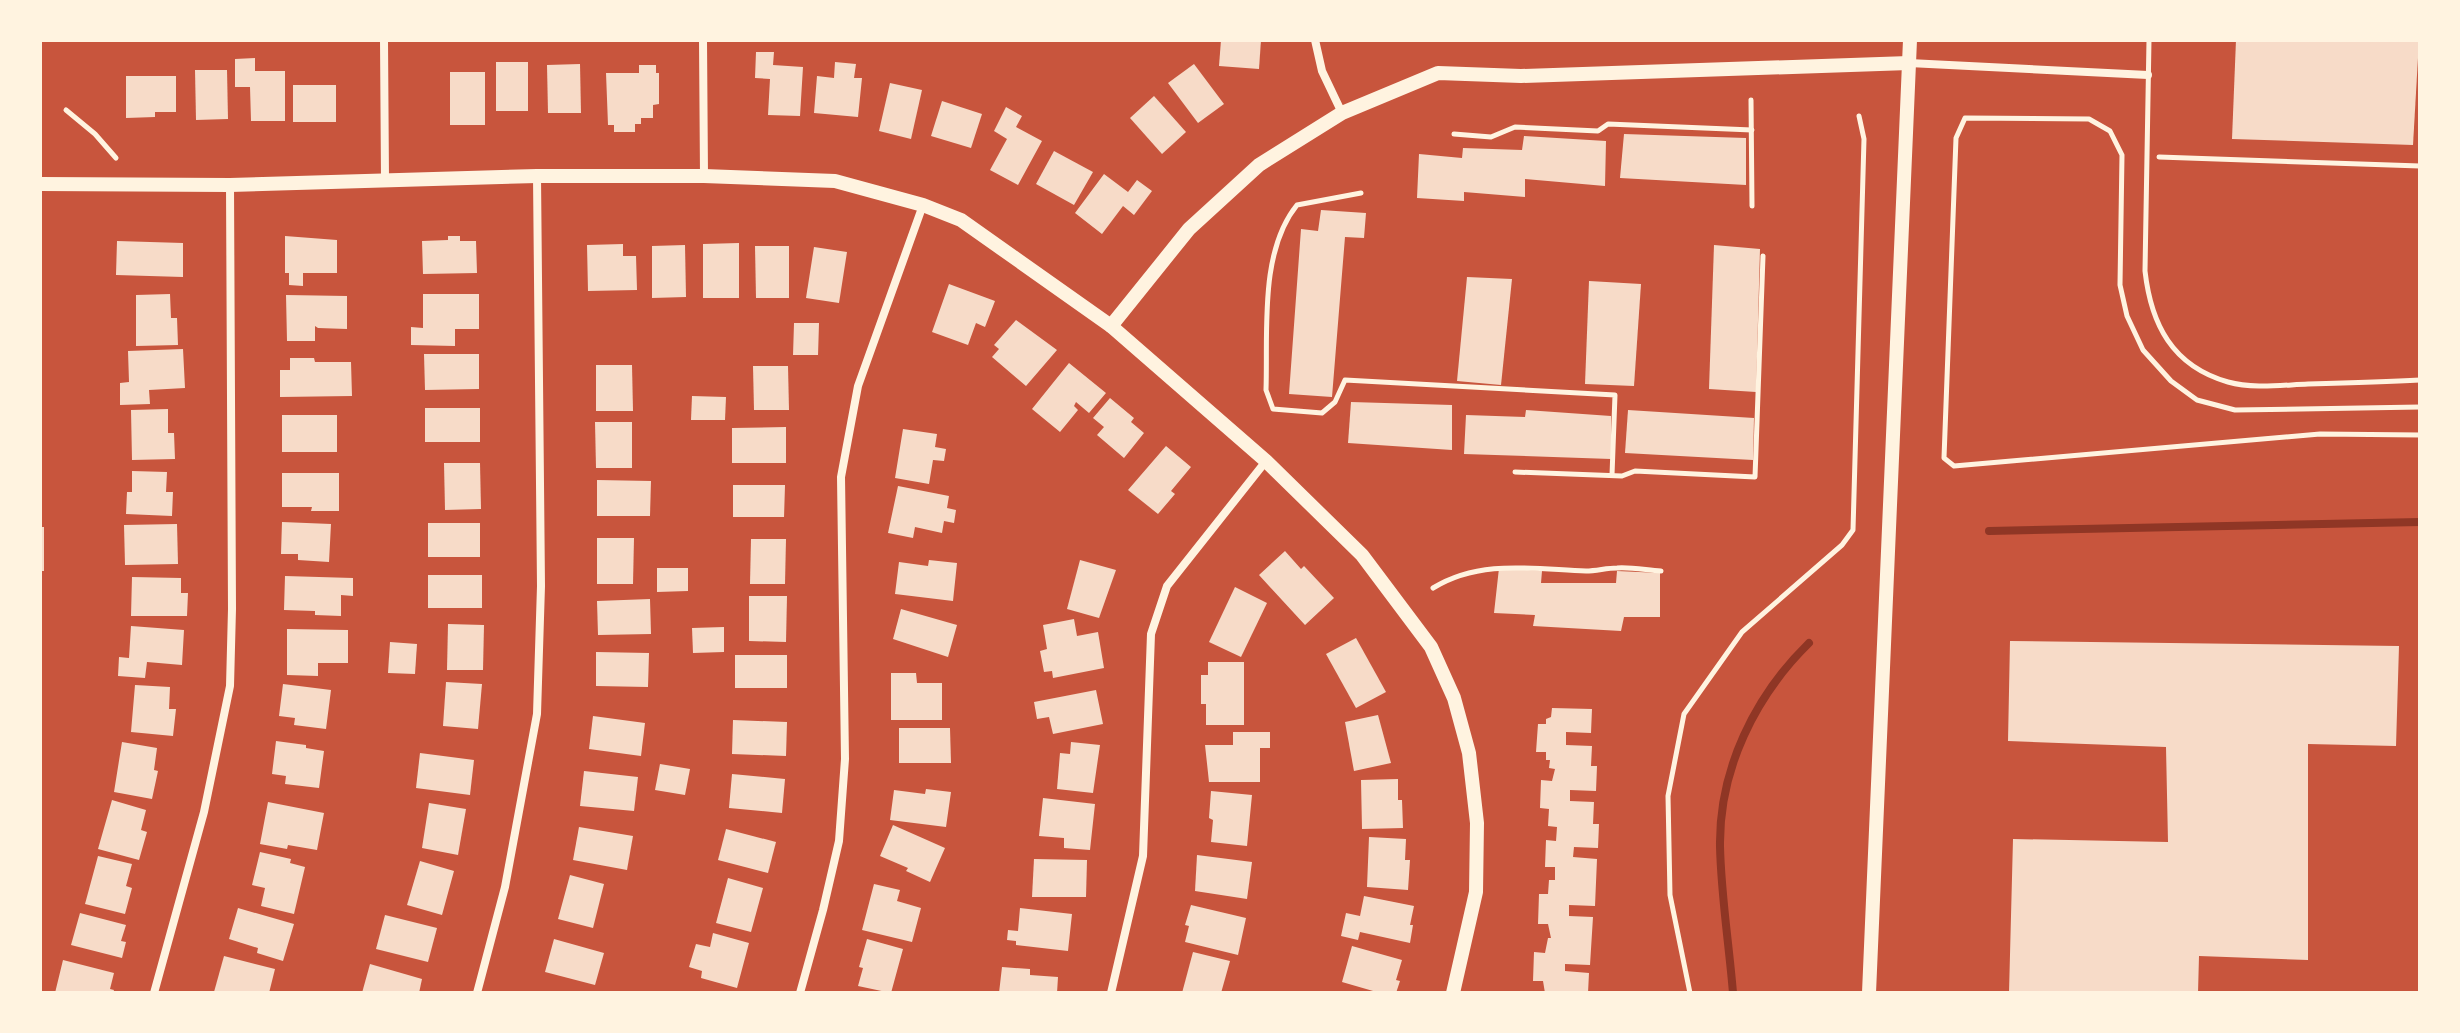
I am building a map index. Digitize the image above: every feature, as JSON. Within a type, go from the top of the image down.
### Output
[{"type":"street","points":[[384,40],[385,180]]},
{"type":"street","points":[[703,40],[704,176]]},
{"type":"street","points":[[1315,40],[1322,71],[1342,113]]},
{"type":"street","points":[[1869,993],[1910,40]]},
{"type":"street","points":[[1111,326],[1189,229],[1259,165],[1342,113],[1438,73],[1521,76],[1909,63],[2148,75]]},
{"type":"street","points":[[477,993],[505,887],[537,714],[541,586],[537,176]]},
{"type":"street","points":[[40,184],[230,185],[537,176],[704,176],[835,181],[923,205],[961,220],[1111,326],[1266,461],[1362,555],[1431,647],[1454,698],[1469,753],[1477,837],[1476,892],[1453,993]]},
{"type":"street","points":[[154,993],[204,812],[230,686],[230,185]]},
{"type":"street","points":[[800,993],[839,841],[845,759],[841,477],[858,386],[923,205]]},
{"type":"street","points":[[1111,993],[1143,856],[1151,634],[1167,586],[1266,461]]},
{"type":"lane","points":[[2149,40],[2145,271],[2148,301],[2159,328],[2177,353],[2201,371],[2229,382],[2259,385],[2420,380]]},
{"type":"path","points":[[1751,100],[1752,206]]},
{"type":"path","points":[[66,110],[95,134],[116,158]]},
{"type":"path","points":[[1690,993],[1670,895],[1668,796],[1684,714],[1742,632],[1842,545],[1853,530],[1864,139],[1859,116]]},
{"type":"path","points":[[2420,407],[2235,410],[2197,400],[2171,381],[2143,350],[2127,316],[2120,285],[2122,155],[2110,131],[2089,119],[1965,118],[1962,121],[1956,138],[1944,458],[1954,466],[2320,434],[2420,435]]},
{"type":"path","points":[[1454,134],[1491,137],[1515,127],[1598,131],[1608,124],[1752,130]]},
{"type":"path","points":[[2122,155],[2420,166]]},
{"type":"path","points":[[1361,193],[1297,205],[1287,217],[1270,264],[1266,390],[1273,409],[1322,413],[1335,402],[1345,380],[1615,395],[1612,475]]},
{"type":"path","points":[[1515,472],[1622,476],[1635,471],[1755,477],[1763,256]]},
{"type":"path","points":[[1433,588],[1450,578],[1481,569],[1514,567],[1600,571],[1616,568],[1661,571]]},
{"type":"building","points":[[1221,40],[1261,40],[1259,69],[1219,66]]},
{"type":"building","points":[[2236,40],[2419,40],[2413,145],[2232,139]]},
{"type":"building","points":[[756,52],[774,52],[773,65],[803,67],[800,116],[768,115],[770,79],[755,78]]},
{"type":"building","points":[[255,58],[255,71],[285,71],[285,121],[251,121],[250,87],[235,87],[235,59]]},
{"type":"building","points":[[496,62],[528,62],[528,111],[496,111]]},
{"type":"building","points":[[835,62],[856,64],[854,78],[862,78],[858,117],[814,113],[817,76],[834,78]]},
{"type":"building","points":[[580,64],[581,113],[548,113],[547,65]]},
{"type":"building","points":[[1194,64],[1224,104],[1198,123],[1168,83]]},
{"type":"building","points":[[639,65],[656,65],[659,104],[653,105],[653,118],[641,118],[641,124],[635,124],[635,132],[614,132],[614,125],[608,125],[606,73],[639,73]]},
{"type":"building","points":[[195,70],[227,70],[228,119],[196,120]]},
{"type":"building","points":[[450,72],[485,72],[485,125],[450,125]]},
{"type":"building","points":[[126,76],[176,76],[176,112],[155,112],[155,117],[126,118]]},
{"type":"building","points":[[890,83],[922,90],[911,139],[879,131]]},
{"type":"building","points":[[293,85],[336,85],[336,122],[293,122]]},
{"type":"building","points":[[1154,96],[1186,132],[1162,154],[1130,118]]},
{"type":"building","points":[[942,101],[982,114],[971,148],[931,136]]},
{"type":"building","points":[[1006,107],[1022,116],[1016,127],[1042,141],[1018,185],[990,170],[1007,139],[994,131]]},
{"type":"building","points":[[1624,134],[1746,138],[1746,185],[1620,178]]},
{"type":"building","points":[[1524,136],[1606,141],[1605,186],[1525,179],[1525,197],[1464,192],[1464,201],[1417,198],[1419,154],[1462,158],[1463,148],[1522,150]]},
{"type":"building","points":[[1054,151],[1093,172],[1074,205],[1036,184]]},
{"type":"building","points":[[1104,174],[1128,192],[1137,180],[1152,191],[1134,215],[1123,206],[1102,234],[1075,213]]},
{"type":"building","points":[[1321,210],[1366,213],[1364,238],[1345,237],[1332,397],[1289,394],[1301,229],[1318,231]]},
{"type":"building","points":[[285,236],[337,240],[337,273],[303,273],[303,286],[289,285],[289,273],[285,273]]},
{"type":"building","points":[[448,236],[460,236],[460,241],[476,241],[477,273],[423,274],[422,241],[448,240]]},
{"type":"building","points":[[117,241],[183,243],[183,277],[116,275]]},
{"type":"building","points":[[739,243],[739,298],[703,298],[703,244]]},
{"type":"building","points":[[623,244],[623,256],[636,256],[637,290],[588,291],[587,245]]},
{"type":"building","points":[[685,245],[686,297],[652,298],[652,246]]},
{"type":"building","points":[[1714,245],[1760,249],[1756,392],[1709,389]]},
{"type":"building","points":[[755,246],[789,246],[789,298],[756,298]]},
{"type":"building","points":[[814,247],[847,252],[839,303],[806,298]]},
{"type":"building","points":[[1467,277],[1512,279],[1501,385],[1457,381]]},
{"type":"building","points":[[1589,281],[1641,284],[1634,386],[1585,384]]},
{"type":"building","points":[[949,284],[995,301],[985,327],[976,323],[968,345],[932,332]]},
{"type":"building","points":[[170,294],[171,318],[177,318],[178,345],[136,346],[136,295]]},
{"type":"building","points":[[423,294],[479,294],[479,329],[455,329],[455,346],[411,345],[411,327],[423,328]]},
{"type":"building","points":[[286,295],[347,296],[347,329],[315,326],[315,341],[287,341]]},
{"type":"building","points":[[1016,320],[1057,350],[1026,386],[992,357],[999,349],[994,345]]},
{"type":"building","points":[[794,323],[819,323],[818,355],[793,355]]},
{"type":"building","points":[[183,349],[185,388],[149,390],[150,404],[120,405],[120,383],[129,382],[128,351]]},
{"type":"building","points":[[424,354],[479,354],[479,389],[425,390]]},
{"type":"building","points":[[290,358],[351,362],[352,396],[280,397],[280,370],[290,370]]},
{"type":"building","points":[[1069,363],[1106,393],[1089,413],[1076,402],[1074,406],[1078,410],[1060,432],[1032,409]]},
{"type":"building","points":[[596,365],[632,365],[633,411],[596,411]]},
{"type":"building","points":[[753,366],[788,366],[789,410],[754,410]]},
{"type":"building","points":[[692,396],[726,397],[725,420],[691,420]]},
{"type":"building","points":[[1110,398],[1134,418],[1131,422],[1144,433],[1124,458],[1097,435],[1104,427],[1093,418]]},
{"type":"building","points":[[1351,402],[1452,405],[1452,450],[1348,443]]},
{"type":"building","points":[[425,408],[480,408],[480,442],[425,442]]},
{"type":"building","points":[[168,409],[168,433],[174,433],[175,459],[132,460],[131,410]]},
{"type":"building","points":[[1526,410],[1611,416],[1611,459],[1464,454],[1466,415],[1525,417]]},
{"type":"building","points":[[1628,410],[1754,418],[1753,460],[1625,453]]},
{"type":"building","points":[[282,415],[337,415],[337,452],[282,452]]},
{"type":"building","points":[[595,422],[632,422],[632,468],[596,468]]},
{"type":"building","points":[[786,427],[786,463],[732,463],[732,428]]},
{"type":"building","points":[[903,429],[937,434],[935,447],[946,449],[944,461],[933,460],[929,484],[895,478]]},
{"type":"building","points":[[1166,446],[1191,467],[1171,491],[1175,494],[1158,514],[1128,490]]},
{"type":"building","points":[[444,463],[480,463],[481,509],[445,510]]},
{"type":"building","points":[[132,471],[167,472],[166,492],[173,492],[172,516],[126,514],[127,492],[132,492]]},
{"type":"building","points":[[282,473],[339,473],[339,511],[282,507]]},
{"type":"building","points":[[597,480],[651,481],[650,516],[597,516]]},
{"type":"building","points":[[733,485],[785,485],[784,517],[733,517]]},
{"type":"building","points":[[898,486],[949,496],[947,508],[956,510],[954,523],[944,521],[942,533],[915,527],[913,538],[888,533]]},
{"type":"building","points":[[282,522],[331,524],[329,562],[298,560],[298,554],[281,554]]},
{"type":"building","points":[[428,523],[480,523],[480,557],[428,557]]},
{"type":"building","points":[[177,524],[178,564],[125,565],[124,525]]},
{"type":"building","points":[[40,527],[44,527],[44,571],[40,571]]},
{"type":"building","points":[[597,538],[634,538],[633,584],[597,584]]},
{"type":"building","points":[[751,539],[786,539],[785,584],[750,584]]},
{"type":"building","points":[[1285,551],[1334,598],[1305,625],[1259,575]]},
{"type":"building","points":[[929,560],[957,563],[953,601],[895,594],[899,562],[928,566]]},
{"type":"building","points":[[1080,560],[1116,570],[1099,618],[1067,609]]},
{"type":"building","points":[[657,568],[688,568],[688,591],[657,592]]},
{"type":"building","points":[[1499,568],[1542,571],[1541,583],[1616,583],[1617,571],[1660,573],[1660,617],[1624,617],[1621,631],[1533,626],[1535,615],[1494,613]]},
{"type":"building","points":[[428,575],[482,575],[482,608],[428,608]]},
{"type":"building","points":[[285,576],[353,578],[353,596],[341,595],[341,616],[284,610]]},
{"type":"building","points":[[132,577],[181,578],[181,593],[188,593],[187,616],[131,616]]},
{"type":"building","points":[[1235,587],[1267,603],[1241,657],[1209,642]]},
{"type":"building","points":[[749,596],[787,596],[786,642],[749,641]]},
{"type":"building","points":[[650,599],[651,634],[598,635],[597,601]]},
{"type":"building","points":[[901,609],[957,625],[948,657],[893,639]]},
{"type":"building","points":[[1074,619],[1077,636],[1098,632],[1104,668],[1053,678],[1052,671],[1044,672],[1040,651],[1047,649],[1043,625]]},
{"type":"building","points":[[448,624],[484,625],[483,670],[447,670]]},
{"type":"building","points":[[131,626],[184,630],[182,665],[147,662],[145,678],[118,676],[119,657],[129,658]]},
{"type":"building","points":[[724,627],[724,652],[693,653],[692,628]]},
{"type":"building","points":[[287,629],[348,630],[348,663],[318,663],[318,676],[287,675]]},
{"type":"building","points":[[1356,638],[1386,692],[1356,708],[1326,654]]},
{"type":"building","points":[[2010,641],[2399,646],[2396,746],[2308,744],[2308,960],[2199,956],[2198,993],[2009,993],[2013,839],[2168,842],[2166,747],[2008,741]]},
{"type":"building","points":[[390,642],[417,644],[415,674],[388,673]]},
{"type":"building","points":[[596,652],[649,653],[648,687],[596,686]]},
{"type":"building","points":[[735,655],[787,655],[787,688],[735,688]]},
{"type":"building","points":[[1208,662],[1244,662],[1244,725],[1206,725],[1206,704],[1201,704],[1201,675],[1208,675]]},
{"type":"building","points":[[891,673],[916,673],[917,683],[942,683],[942,720],[891,720]]},
{"type":"building","points":[[446,682],[482,684],[478,729],[443,726]]},
{"type":"building","points":[[283,684],[331,690],[326,729],[294,725],[295,718],[279,716]]},
{"type":"building","points":[[135,685],[170,687],[169,709],[176,709],[173,736],[131,732]]},
{"type":"building","points":[[1096,690],[1103,724],[1053,734],[1049,717],[1037,719],[1034,702]]},
{"type":"building","points":[[1552,708],[1592,709],[1591,733],[1566,732],[1566,745],[1592,746],[1591,766],[1597,766],[1596,791],[1570,790],[1570,801],[1594,802],[1593,824],[1599,824],[1598,848],[1574,847],[1573,857],[1597,859],[1595,906],[1569,905],[1569,916],[1593,917],[1590,965],[1565,964],[1565,971],[1589,973],[1588,993],[1545,993],[1543,981],[1533,981],[1534,952],[1545,953],[1548,938],[1551,938],[1548,924],[1538,924],[1539,894],[1548,894],[1549,880],[1555,880],[1555,867],[1545,867],[1546,840],[1556,841],[1557,827],[1548,826],[1549,809],[1540,808],[1541,780],[1552,781],[1555,769],[1549,768],[1550,760],[1546,760],[1546,752],[1536,752],[1538,724],[1546,724]]},
{"type":"building","points":[[1378,715],[1391,763],[1354,771],[1345,722]]},
{"type":"building","points":[[593,716],[645,723],[641,756],[589,749]]},
{"type":"building","points":[[733,720],[787,722],[786,756],[732,754]]},
{"type":"building","points":[[899,728],[950,728],[951,763],[899,763]]},
{"type":"building","points":[[1233,732],[1270,732],[1270,748],[1260,748],[1260,782],[1209,782],[1205,745],[1233,745]]},
{"type":"building","points":[[276,741],[324,751],[319,788],[285,784],[286,776],[272,774]]},
{"type":"building","points":[[122,742],[157,748],[154,770],[158,771],[152,799],[114,792]]},
{"type":"building","points":[[1071,742],[1100,745],[1093,793],[1057,789],[1060,753],[1070,754]]},
{"type":"building","points":[[420,753],[474,760],[470,795],[416,788]]},
{"type":"building","points":[[660,764],[690,769],[685,795],[655,790]]},
{"type":"building","points":[[584,771],[638,777],[634,811],[580,806]]},
{"type":"building","points":[[732,774],[785,779],[782,813],[729,808]]},
{"type":"building","points":[[1398,779],[1403,828],[1362,829],[1361,780]]},
{"type":"building","points":[[926,789],[951,792],[946,827],[890,820],[894,790],[925,794]]},
{"type":"building","points":[[1211,791],[1252,795],[1247,846],[1211,842]]},
{"type":"building","points":[[1043,798],[1095,804],[1090,850],[1064,848],[1064,838],[1039,836]]},
{"type":"building","points":[[112,800],[146,810],[141,830],[147,832],[139,860],[98,849]]},
{"type":"building","points":[[268,802],[324,813],[317,850],[260,844]]},
{"type":"building","points":[[429,803],[466,809],[458,855],[422,848]]},
{"type":"building","points":[[893,825],[945,848],[930,882],[880,856]]},
{"type":"building","points":[[579,827],[633,836],[627,870],[573,860]]},
{"type":"building","points":[[726,829],[776,842],[768,873],[718,860]]},
{"type":"building","points":[[1369,837],[1406,839],[1405,860],[1410,860],[1408,890],[1367,887]]},
{"type":"building","points":[[260,852],[291,859],[290,863],[305,867],[294,914],[261,906],[265,888],[252,885]]},
{"type":"building","points":[[1197,855],[1252,862],[1247,899],[1195,891]]},
{"type":"building","points":[[98,856],[132,864],[126,886],[132,888],[125,914],[85,904]]},
{"type":"building","points":[[1034,859],[1087,860],[1086,897],[1032,897]]},
{"type":"building","points":[[420,861],[454,871],[442,915],[407,905]]},
{"type":"building","points":[[570,875],[604,884],[593,928],[558,919]]},
{"type":"building","points":[[728,878],[763,888],[751,932],[716,923]]},
{"type":"building","points":[[874,884],[900,890],[897,901],[921,908],[912,942],[862,930]]},
{"type":"building","points":[[1364,896],[1414,906],[1410,943],[1360,932],[1358,940],[1341,936],[1346,913],[1360,916]]},
{"type":"building","points":[[1191,905],[1246,918],[1238,955],[1185,942],[1189,926],[1185,925]]},
{"type":"building","points":[[238,908],[294,924],[283,961],[257,953],[258,948],[229,939]]},
{"type":"building","points":[[1020,908],[1072,914],[1068,951],[1016,945],[1016,941],[1007,940],[1008,930],[1018,931]]},
{"type":"building","points":[[80,913],[126,925],[121,941],[126,942],[122,958],[71,945]]},
{"type":"building","points":[[385,915],[437,928],[428,962],[376,949]]},
{"type":"building","points":[[713,933],[749,943],[737,988],[701,978],[702,971],[689,967],[696,944],[710,947]]},
{"type":"building","points":[[554,939],[604,953],[595,985],[545,972]]},
{"type":"building","points":[[867,939],[903,949],[891,993],[858,986],[863,968],[859,967]]},
{"type":"building","points":[[1352,946],[1402,960],[1396,993],[1380,993],[1342,982]]},
{"type":"building","points":[[1193,952],[1230,961],[1221,993],[1182,993]]},
{"type":"building","points":[[224,956],[275,969],[269,993],[214,992]]},
{"type":"building","points":[[63,960],[114,973],[110,989],[114,990],[113,993],[55,993]]},
{"type":"building","points":[[370,964],[422,979],[419,993],[362,993]]},
{"type":"building","points":[[1002,967],[1030,969],[1030,975],[1058,977],[1057,993],[999,993]]},
{"type":"waterway","points":[[1989,531],[2420,522]]},
{"type":"waterway","points":[[1733,993],[1720,846],[1726,789],[1733,762],[1757,710],[1772,686],[1809,643]]}]
